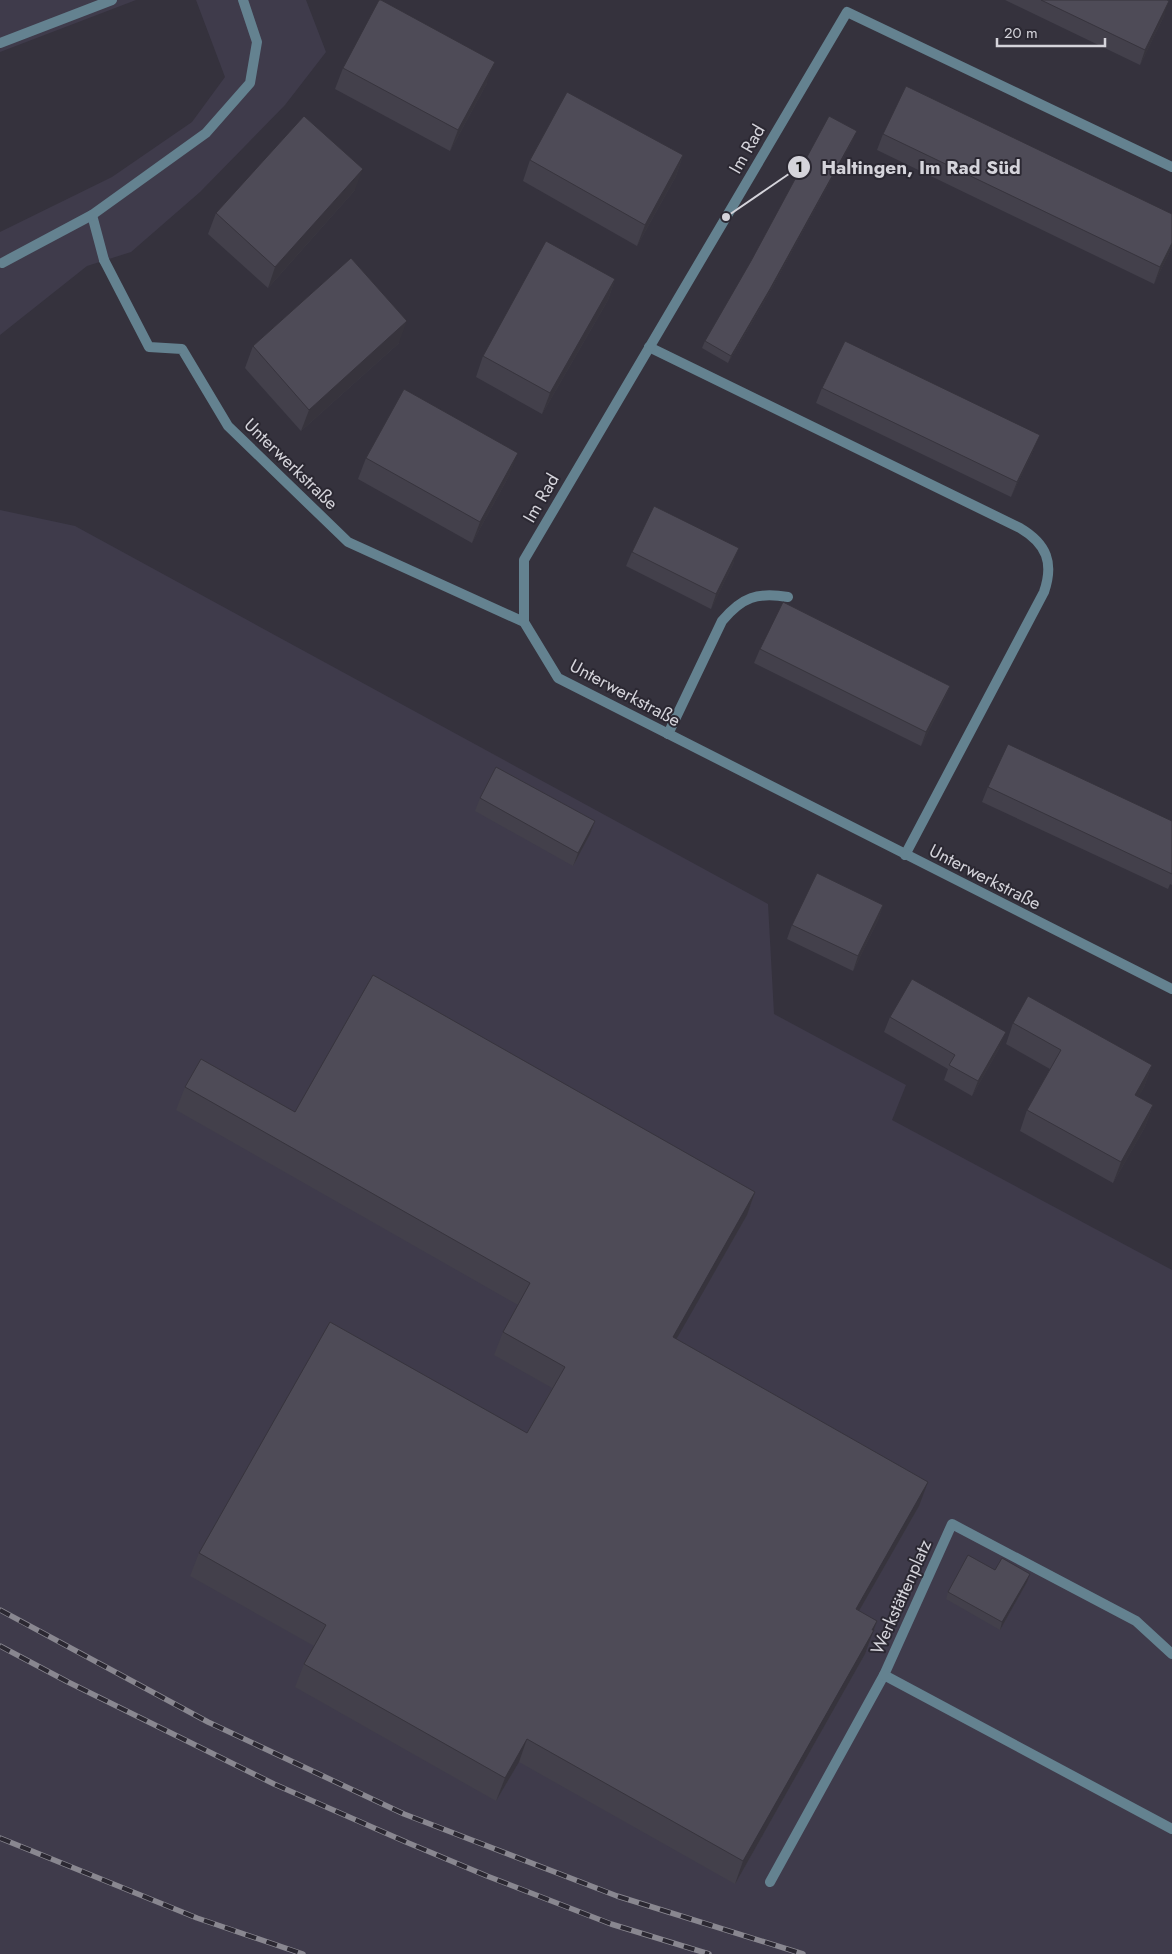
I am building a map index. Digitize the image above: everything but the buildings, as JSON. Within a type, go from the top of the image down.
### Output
[{"type":"street","points":[[0,43],[112,0]]},
{"type":"street","points":[[2,263],[92,216],[206,133],[250,82],[257,42],[243,0]]},
{"type":"street","name":"Im Rad","points":[[524,622],[524,560],[846,12],[1172,167]]},
{"type":"street","name":"Unterwerkstraße","points":[[92,216],[104,260],[149,347],[182,349],[228,426],[348,542],[524,622],[558,678],[1172,989]]},
{"type":"street","points":[[649,347],[1020,528],[1033,536],[1043,548],[1048,562],[1049,578],[1044,592],[905,854]]},
{"type":"street","points":[[668,734],[722,621],[734,607],[750,598],[770,594],[788,597]]},
{"type":"street","name":"Werkstättenplatz","points":[[1172,1654],[1136,1621],[952,1524],[884,1675],[1172,1829]]},
{"type":"street","points":[[770,1882],[884,1675]]},
{"type":"shaded area","points":[[0,0],[136,0],[0,52]]},
{"type":"shaded area","points":[[196,0],[306,0],[326,52],[285,105],[200,192],[131,252],[87,266],[0,335],[0,232],[112,177],[192,122],[225,77]]},
{"type":"shaded area","points":[[0,510],[75,526],[768,904],[774,1014],[906,1085],[892,1120],[1172,1270],[1172,1954],[0,1954]]},
{"type":"railway","points":[[0,1610],[208,1722],[404,1814],[617,1896],[803,1954]]},
{"type":"railway","points":[[0,1646],[68,1682],[274,1784],[406,1842],[611,1924],[709,1954]]},
{"type":"railway","points":[[0,1838],[197,1918],[303,1954]]},
{"type":"place","name":"Haltingen, Im Rad Süd","points":[[726,217]]}]
